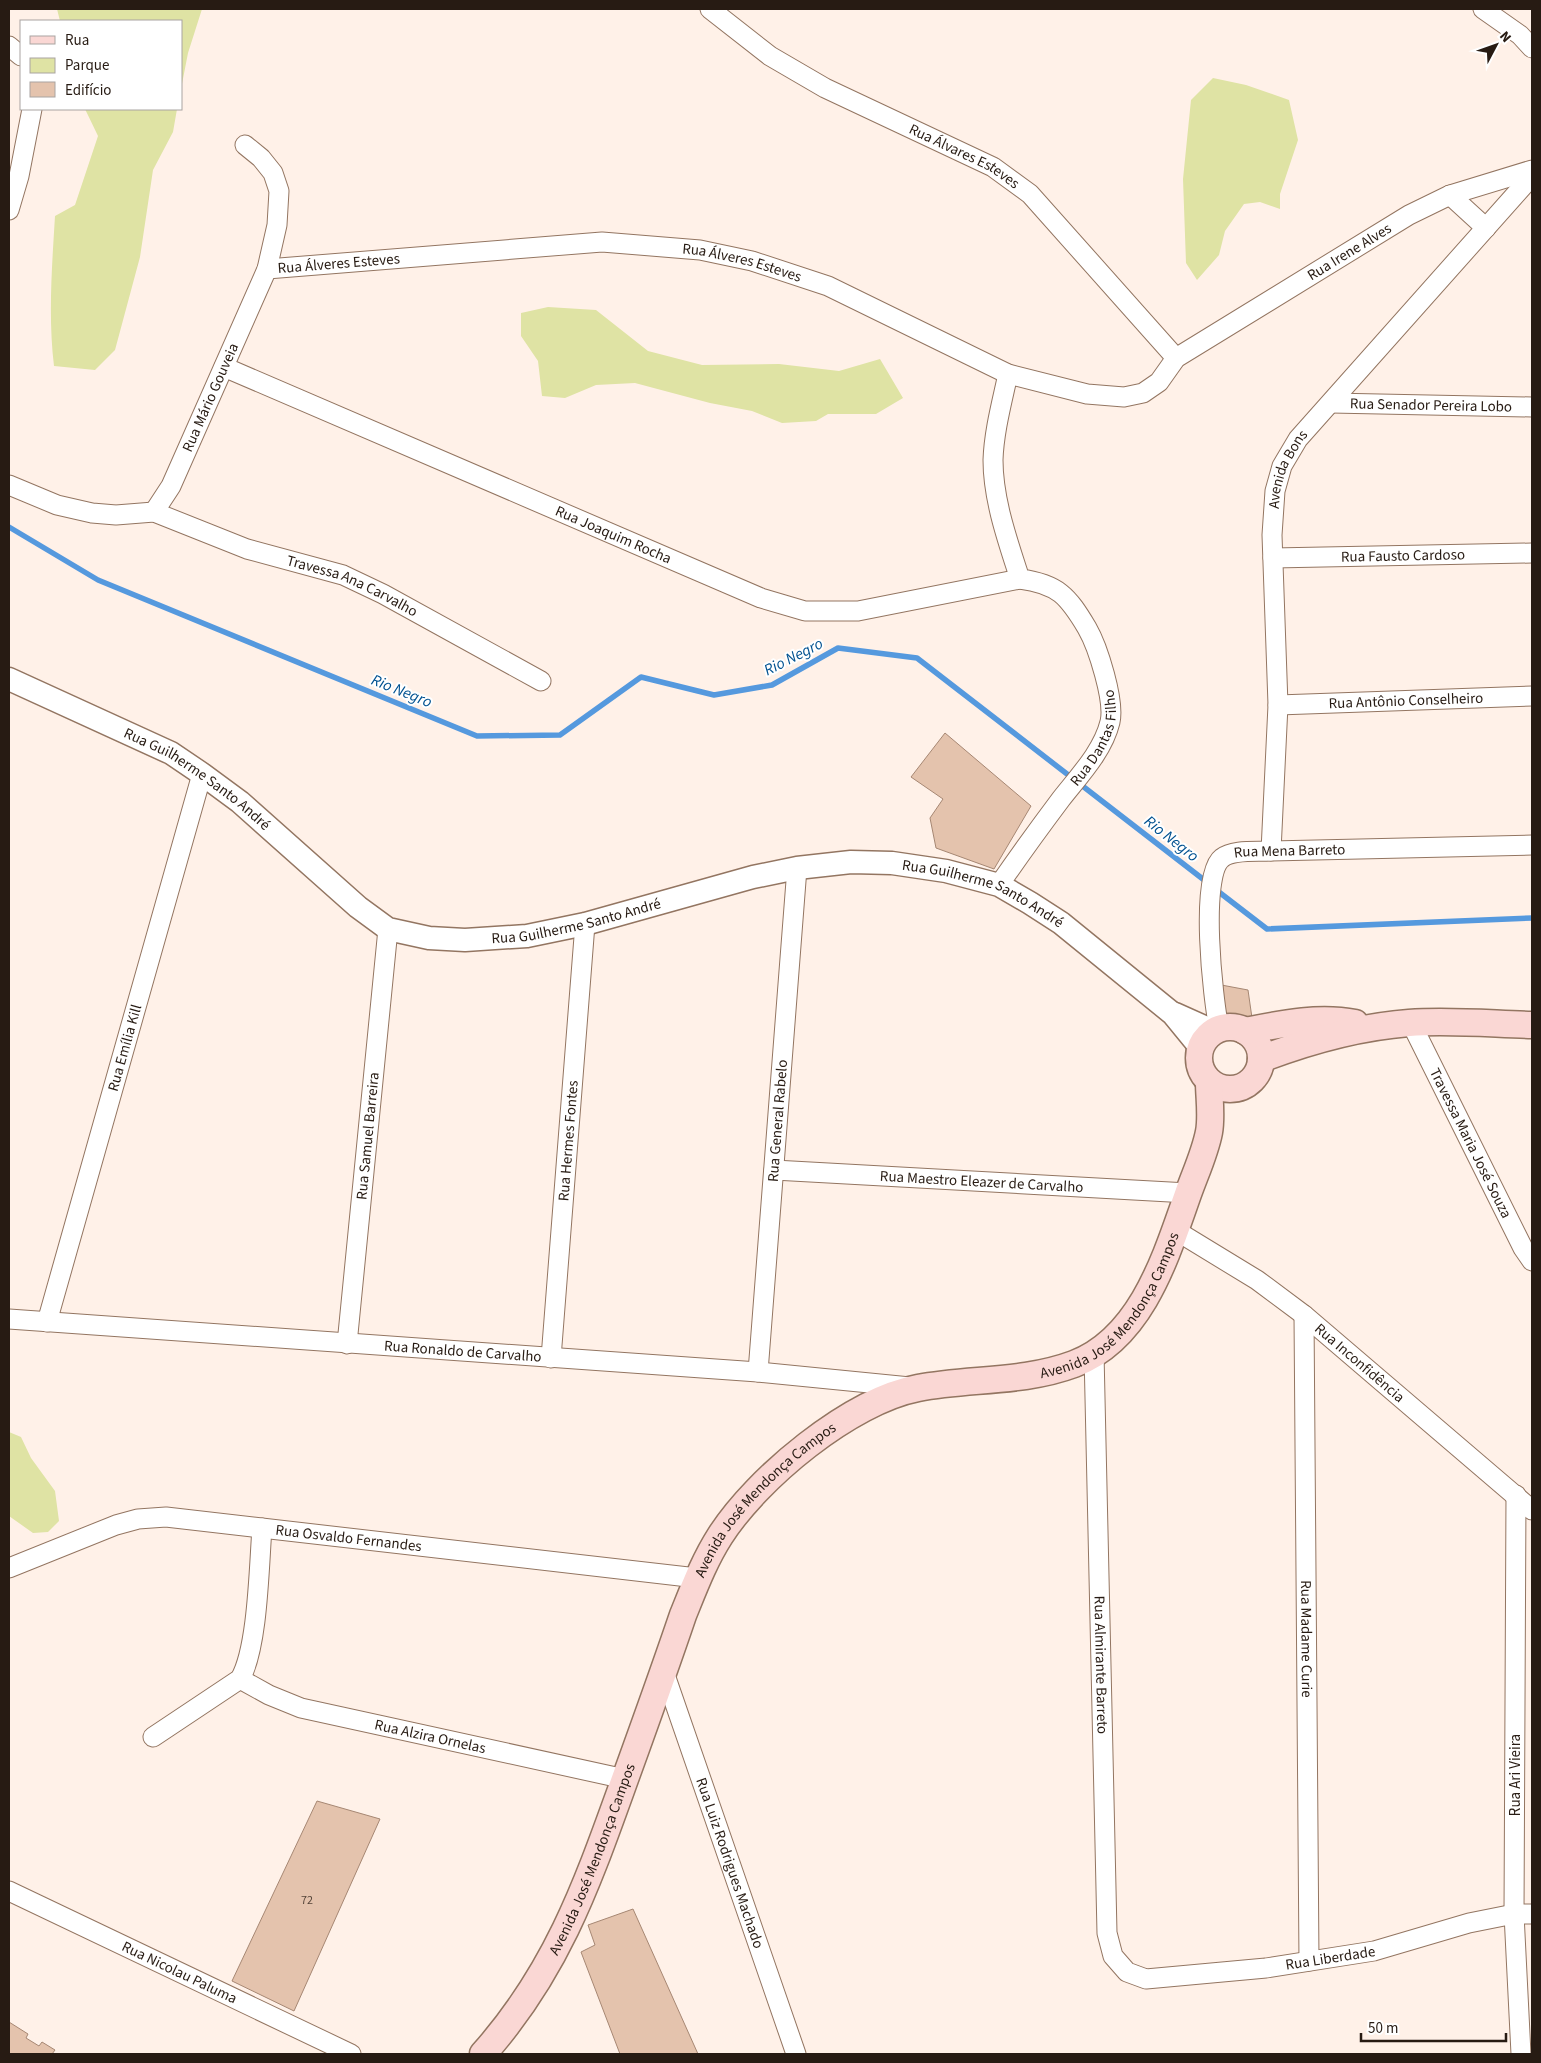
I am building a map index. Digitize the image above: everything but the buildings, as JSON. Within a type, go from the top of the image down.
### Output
[{"type":"main road","points":[[1219,1034],[1307,1021],[1341,1020],[1372,1027]]},
{"type":"main road","points":[[1261,1060],[1314,1041],[1372,1027],[1411,1023],[1532,1025]]},
{"type":"main road","points":[[1219,1034],[1254,1038],[1260,1048],[1261,1060],[1256,1076],[1244,1086],[1232,1090],[1220,1088],[1209,1082],[1200,1066],[1219,1034]]},
{"type":"main road","name":"Avenida José Mendonça Campos","points":[[1209,1082],[1210,1130]]},
{"type":"main road","name":"Avenida José Mendonça Campos","points":[[483,2054],[522,2005],[556,1952],[585,1891],[697,1578],[720,1536],[743,1506],[779,1468],[828,1430],[873,1404],[917,1388],[1033,1375],[1074,1364],[1094,1354],[1134,1316],[1150,1288],[1175,1230],[1210,1130],[1244,1086]]},
{"type":"street","name":"Rua Álvares Esteves","points":[[710,9],[770,56],[825,88],[993,167],[1030,194],[1176,358]]},
{"type":"street","points":[[1483,9],[1520,35],[1532,48]]},
{"type":"street","points":[[9,46],[20,55]]},
{"type":"street","points":[[9,210],[19,176],[32,110]]},
{"type":"street","name":"Rua Mário Gouveia","points":[[154,512],[171,486],[267,269],[277,225],[279,191],[273,173],[261,158],[245,145]]},
{"type":"street","name":"Rua Irene Alves","points":[[1176,358],[1410,215],[1450,195],[1532,170]]},
{"type":"street","name":"Avenida Bons","points":[[1271,851],[1278,705],[1273,558],[1275,491],[1282,466],[1298,439],[1532,176]]},
{"type":"street","points":[[1450,195],[1486,228]]},
{"type":"street","name":"Rua Álveres Esteves","points":[[267,269],[602,242],[700,250],[752,261],[828,286],[1008,374],[1087,394],[1124,397],[1142,393],[1159,382],[1176,358]]},
{"type":"street","name":"Rua Joaquim Rocha","points":[[224,367],[761,598],[805,611],[858,611],[1020,579]]},
{"type":"street","points":[[1008,374],[996,426],[993,461],[998,501],[1020,579]]},
{"type":"street","name":"Rua Senador Pereira Lobo","points":[[1331,403],[1532,407]]},
{"type":"street","points":[[9,485],[57,504],[92,513],[116,515],[154,512]]},
{"type":"street","name":"Travessa Ana Carvalho","points":[[154,512],[246,549],[344,575],[541,681]]},
{"type":"street","name":"Rua Fausto Cardoso","points":[[1273,558],[1532,552]]},
{"type":"street","name":"Rua Dantas Filho","points":[[999,885],[1087,765],[1105,738],[1110,720],[1110,700],[1092,636],[1070,600],[1054,589],[1036,582],[1020,579]]},
{"type":"street","name":"Rua Guilherme Santo André","points":[[9,679],[171,753],[240,802],[358,907],[388,929],[429,938],[465,940],[526,936],[585,924],[753,877],[797,868],[852,862],[892,863],[946,871],[999,885],[1062,923],[1173,1014],[1219,1034]]},
{"type":"street","name":"Rua Antônio Conselheiro","points":[[1278,705],[1532,696]]},
{"type":"street","name":"Rua Emília Kill","points":[[47,1322],[202,774]]},
{"type":"street","name":"Rua Mena Barreto","points":[[1219,1034],[1210,961],[1210,908],[1213,875],[1216,865],[1222,858],[1233,854],[1271,851],[1532,845]]},
{"type":"street","name":"Rua General Rabelo","points":[[758,1372],[797,868]]},
{"type":"street","name":"Rua Hermes Fontes","points":[[551,1358],[585,924]]},
{"type":"street","name":"Rua Samuel Barreira","points":[[347,1344],[388,929]]},
{"type":"street","name":"Travessa Maria José Souza","points":[[1411,1023],[1523,1248],[1532,1261]]},
{"type":"street","name":"Rua Maestro Eleazer de Carvalho","points":[[774,1170],[1188,1193]]},
{"type":"street","name":"Rua Inconfidência","points":[[1175,1230],[1258,1280],[1304,1315],[1532,1510]]},
{"type":"street","name":"Rua Madame Curie","points":[[1304,1315],[1309,1961]]},
{"type":"street","name":"Rua Ronaldo de Carvalho","points":[[9,1319],[758,1372],[917,1388]]},
{"type":"street","name":"Rua Almirante Barreto","points":[[1094,1354],[1107,1933],[1113,1956],[1127,1972]]},
{"type":"street","name":"Rua Ari Vieira","points":[[1516,1495],[1523,1914],[1521,2054]]},
{"type":"street","name":"Rua Osvaldo Fernandes","points":[[9,1568],[138,1519],[166,1517],[697,1578]]},
{"type":"street","points":[[153,1738],[240,1679],[246,1668],[251,1645],[262,1528]]},
{"type":"street","name":"Rua Luiz Rodrigues Machado","points":[[664,1672],[796,2054]]},
{"type":"street","name":"Rua Alzira Ornelas","points":[[240,1679],[269,1695],[300,1708],[625,1779]]},
{"type":"street","name":"Rua Nicolau Paluma","points":[[9,1891],[351,2054]]},
{"type":"street","name":"Rua Liberdade","points":[[1127,1972],[1146,1979],[1266,1968],[1374,1951],[1469,1923],[1523,1914]]},
{"type":"green space","points":[[57,9],[202,9],[188,53],[182,84],[182,20],[60,20]]},
{"type":"green space","points":[[1213,78],[1246,85],[1289,100],[1298,140],[1280,194],[1280,209],[1260,202],[1244,204],[1225,231],[1219,255],[1197,280],[1186,263],[1183,179],[1191,100]]},
{"type":"green space","points":[[85,110],[177,110],[173,132],[153,170],[140,257],[115,350],[95,370],[54,366],[51,291],[55,216],[75,205],[98,136]]},
{"type":"green space","points":[[548,307],[596,310],[648,351],[702,365],[779,364],[839,371],[880,359],[903,398],[876,414],[828,414],[816,421],[782,423],[752,411],[710,403],[635,383],[596,385],[565,398],[542,396],[538,361],[521,336],[521,313]]},
{"type":"green space","points":[[9,1432],[21,1437],[31,1458],[55,1491],[59,1521],[48,1532],[33,1533],[9,1516]]},
{"type":"waterway","name":"Rio Negro","points":[[9,527],[98,580],[477,736],[560,735],[641,677],[714,695],[772,685],[838,648],[917,658],[1208,883]]},
{"type":"waterway","name":"Rio Negro","points":[[1215,889],[1267,929],[1532,918]]}]
